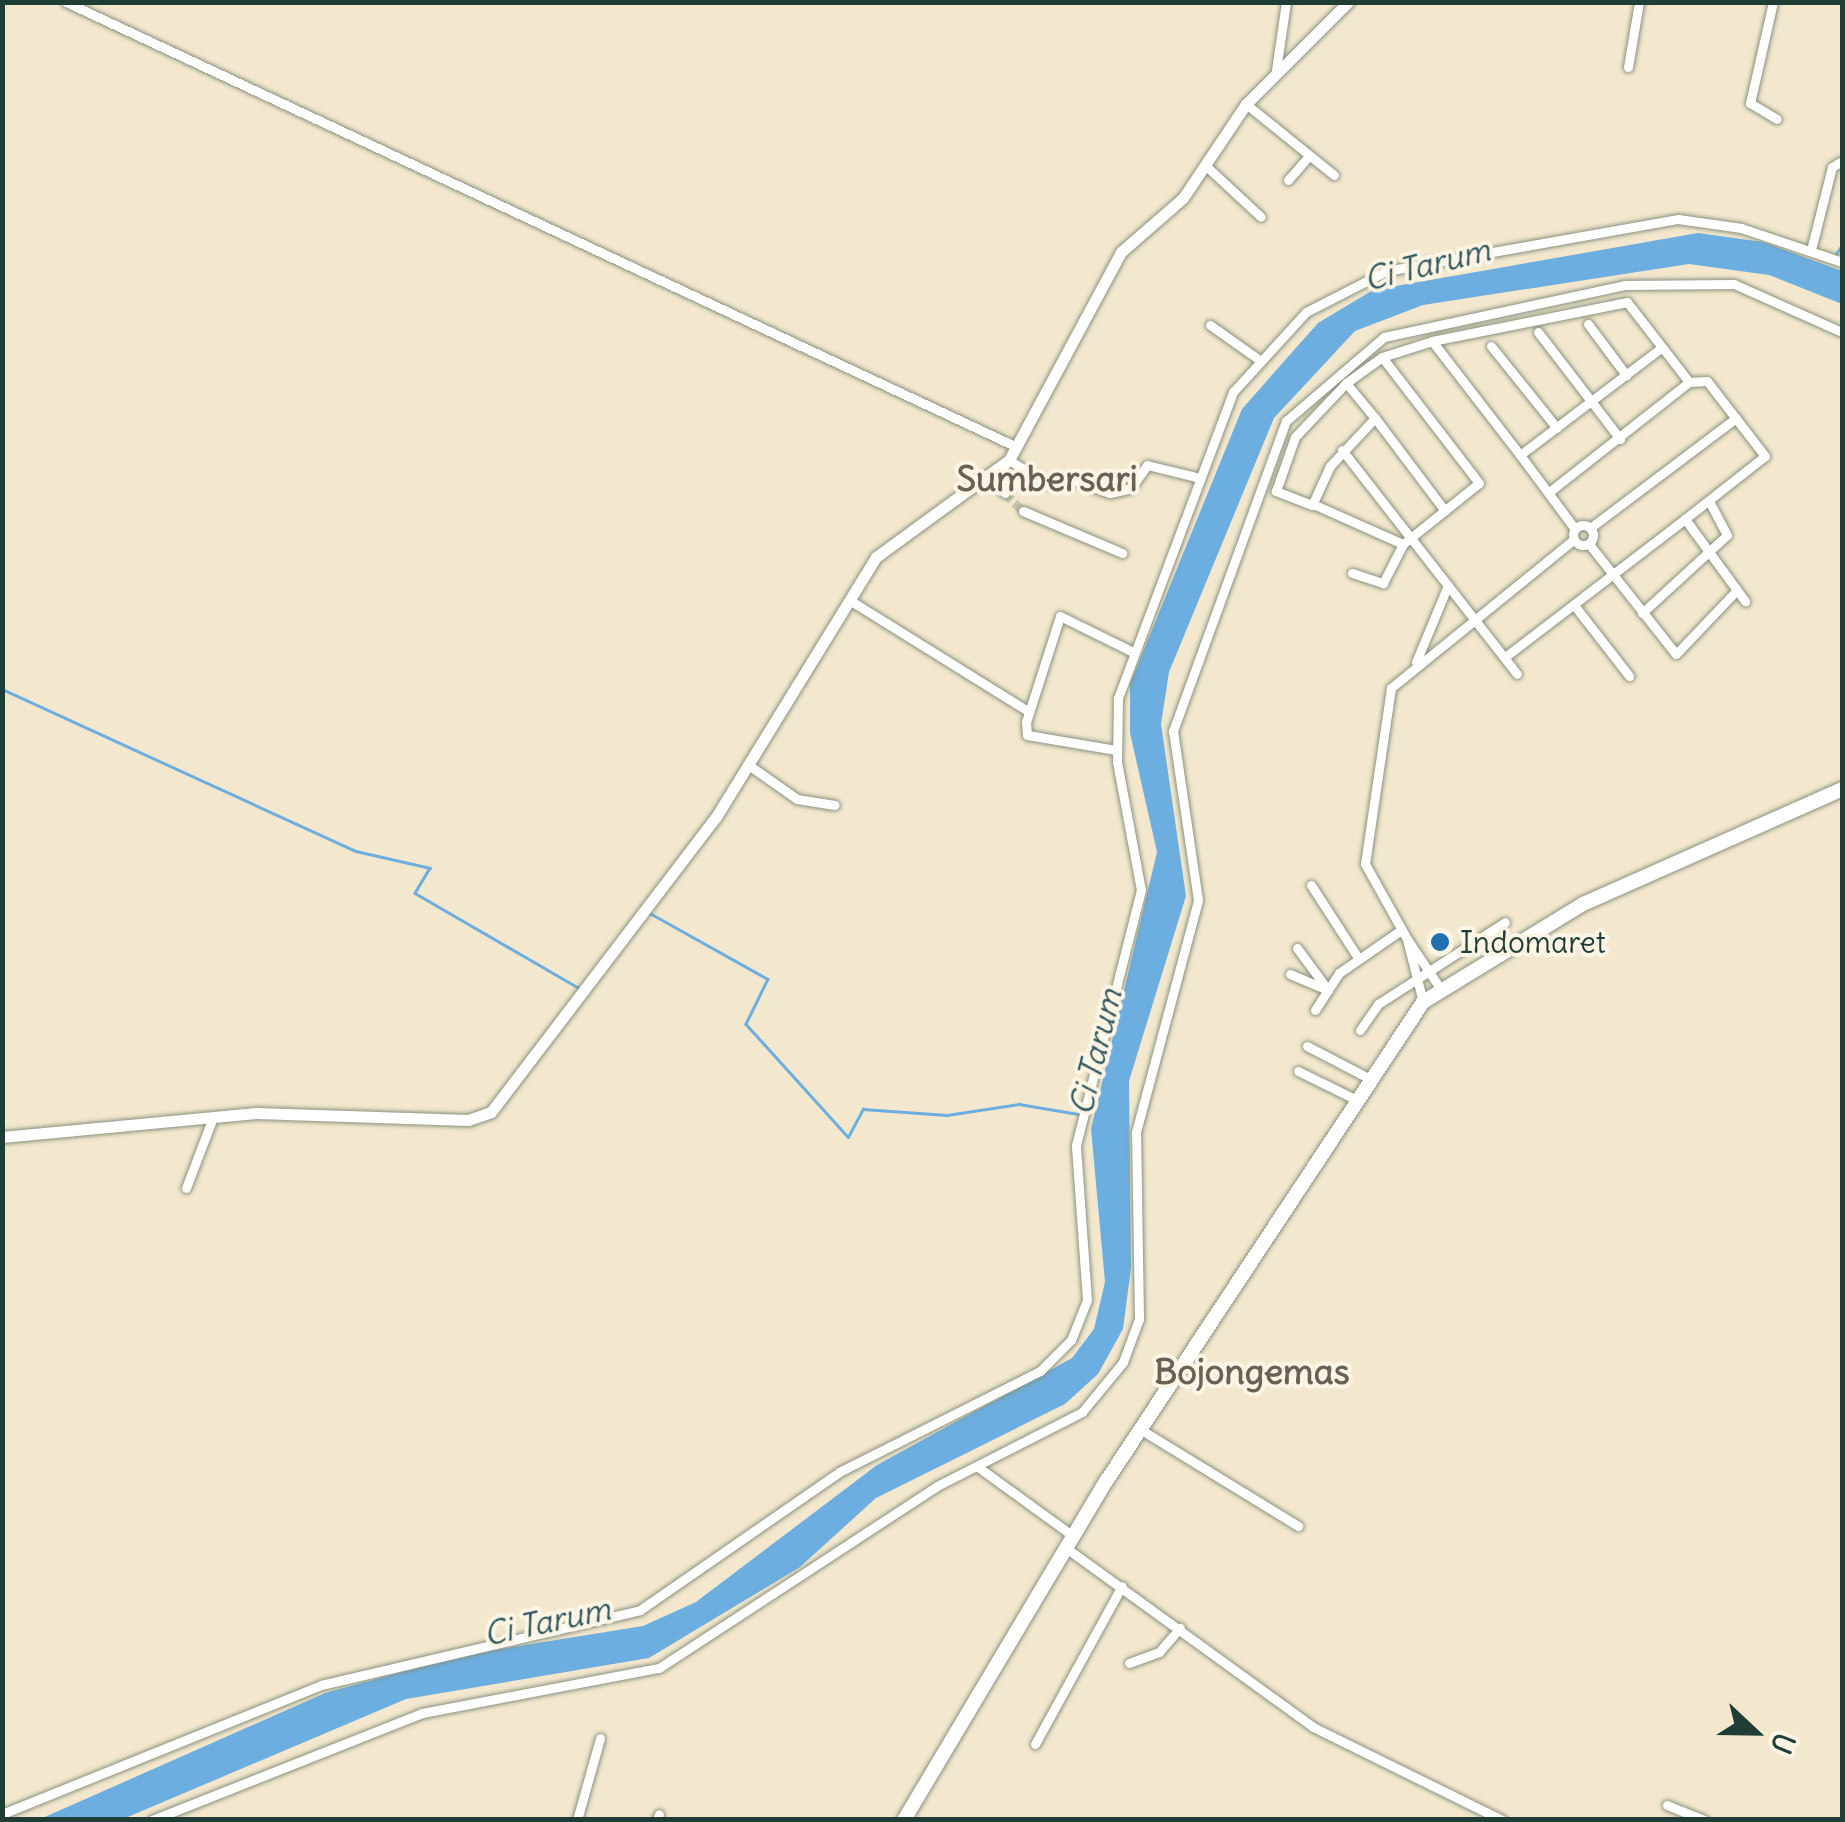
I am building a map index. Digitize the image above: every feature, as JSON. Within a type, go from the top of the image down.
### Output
[{"type":"main road","points":[[904,1820],[1069,1542],[1423,1002],[1440,988],[1628,882],[1842,788]]},
{"type":"street","points":[[66,2],[1017,447]]},
{"type":"street","points":[[1276,70],[1286,2]]},
{"type":"street","points":[[2,1137],[212,1120],[468,1120],[490,1112],[585,999],[750,766],[888,546],[1009,460],[1121,252],[1169,212],[1246,104],[1348,2]]},
{"type":"street","points":[[1628,67],[1640,2]]},
{"type":"street","points":[[1774,2],[1750,103],[1777,119]]},
{"type":"street","points":[[1246,104],[1306,158],[1334,175]]},
{"type":"street","points":[[1288,180],[1306,158]]},
{"type":"street","points":[[1812,246],[1832,167],[1842,160]]},
{"type":"street","points":[[1205,165],[1261,217]]},
{"type":"street","points":[[2,1814],[321,1685],[640,1610],[839,1472],[1059,1355],[1086,1300],[1076,1186],[1081,1112],[1141,890],[1116,750],[1133,645],[1196,477],[1258,359],[1332,296],[1404,268],[1678,219],[1812,246],[1841,261]]},
{"type":"street","points":[[152,1820],[422,1713],[658,1668],[978,1467],[1082,1412],[1132,1344],[1143,1290],[1136,1132],[1199,887],[1173,730],[1286,421],[1384,336],[1626,285],[1734,284],[1842,332]]},
{"type":"street","points":[[1407,540],[1274,487],[1294,438],[1346,383],[1382,357],[1432,341],[1624,302],[1689,382]]},
{"type":"street","points":[[1588,324],[1626,374]]},
{"type":"street","points":[[1210,325],[1258,359]]},
{"type":"street","points":[[1538,332],[1620,439]]},
{"type":"street","points":[[1432,341],[1549,492],[1574,534],[1588,544],[1676,654],[1736,591]]},
{"type":"street","points":[[1491,346],[1556,428]]},
{"type":"street","points":[[1520,455],[1661,348]]},
{"type":"street","points":[[1352,572],[1386,582],[1407,540],[1478,479],[1382,357]]},
{"type":"street","points":[[1505,657],[1709,501],[1768,461],[1706,380],[1689,382],[1549,492]]},
{"type":"street","points":[[1346,383],[1445,510]]},
{"type":"street","points":[[1313,504],[1342,450],[1375,418]]},
{"type":"street","points":[[1416,662],[1574,534],[1590,528],[1736,418]]},
{"type":"street","points":[[1342,450],[1407,540],[1476,617],[1518,674]]},
{"type":"street","points":[[1009,460],[1048,484],[1070,478],[1110,494],[1132,488],[1147,465],[1196,477]]},
{"type":"street","points":[[988,476],[1005,494]]},
{"type":"street","points":[[1642,613],[1728,532],[1709,501]]},
{"type":"street","points":[[1023,511],[1122,553]]},
{"type":"street","points":[[1685,519],[1746,601]]},
{"type":"street","points":[[1588,544],[1590,528]]},
{"type":"street","points":[[1440,988],[1365,864],[1386,701],[1416,662],[1448,585]]},
{"type":"street","points":[[851,601],[1028,711]]},
{"type":"street","points":[[1574,605],[1630,676]]},
{"type":"street","points":[[1116,750],[1026,734],[1028,711],[1060,616],[1133,645]]},
{"type":"street","points":[[750,766],[798,800],[834,805]]},
{"type":"street","points":[[1311,885],[1358,956]]},
{"type":"street","points":[[1360,1030],[1378,1004],[1506,922]]},
{"type":"street","points":[[1315,1010],[1358,956],[1404,934]]},
{"type":"street","points":[[1404,934],[1423,1002]]},
{"type":"street","points":[[1297,948],[1328,990]]},
{"type":"street","points":[[1290,974],[1328,990]]},
{"type":"street","points":[[1307,1046],[1372,1080]]},
{"type":"street","points":[[1298,1071],[1359,1101]]},
{"type":"street","points":[[186,1188],[212,1120]]},
{"type":"street","points":[[1143,1431],[1298,1526]]},
{"type":"street","points":[[978,1467],[1122,1586],[1313,1726],[1502,1820]]},
{"type":"street","points":[[1036,1744],[1122,1586]]},
{"type":"street","points":[[1129,1663],[1159,1652],[1180,1628]]},
{"type":"street","points":[[576,1820],[600,1738]]},
{"type":"street","points":[[1667,1805],[1704,1820]]},
{"type":"water","points":[[1698,233],[1763,242],[1842,271],[1842,304],[1769,275],[1689,264],[1423,305],[1355,331],[1274,418],[1169,672],[1161,724],[1186,896],[1129,1081],[1131,1268],[1123,1329],[1098,1374],[1065,1404],[876,1498],[800,1567],[649,1658],[406,1699],[123,1819],[38,1820],[325,1693],[464,1655],[643,1626],[696,1602],[877,1465],[1072,1358],[1094,1329],[1105,1282],[1091,1129],[1157,852],[1130,733],[1130,684],[1242,409],[1318,323],[1373,290]]},
{"type":"waterway","points":[[1834,257],[1842,245]]},
{"type":"waterway","points":[[2,689],[356,851],[430,868],[415,893],[579,988]]},
{"type":"waterway","name":"Ci Tarum","points":[[648,912],[768,979],[746,1024],[848,1137],[863,1109],[947,1115],[1019,1104],[1079,1114]]},
{"type":"tunnel","points":[[1005,493],[1023,511]]},
{"type":"place","name":"Indomaret","points":[[1440,942]]},
{"type":"district","name":"Sumbersari","points":[[1047,478]]},
{"type":"district","name":"Bojongemas","points":[[1252,1371]]}]
